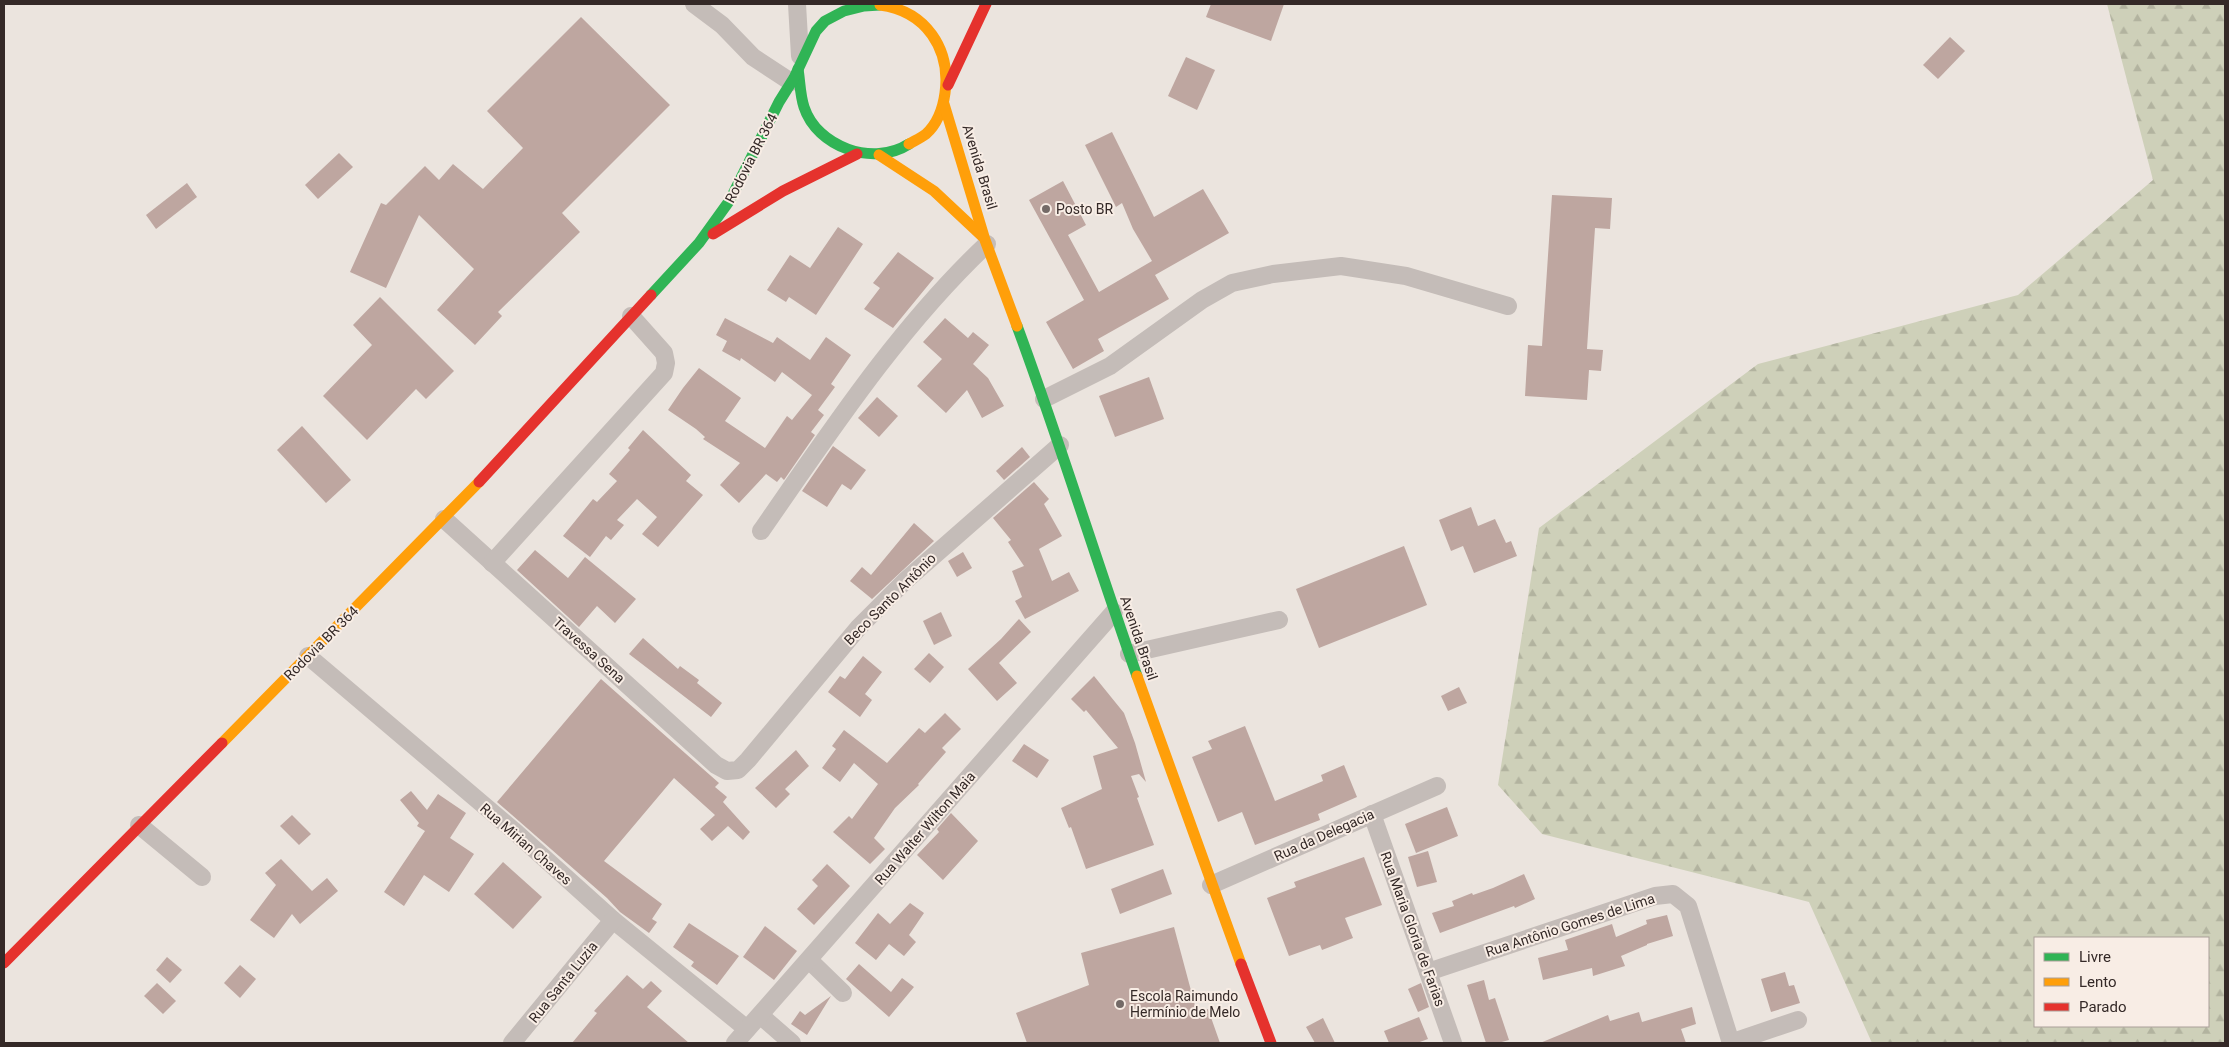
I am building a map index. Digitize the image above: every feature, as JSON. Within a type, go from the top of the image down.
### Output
[{"type":"main road","name":"Rodovia BR 364","points":[[4,963],[444,519],[699,243],[730,201],[796,70],[809,40],[822,24],[833,16],[858,6],[885,4],[910,13],[926,26],[935,37],[947,63],[948,85]]},
{"type":"main road","name":"Rodovia BR 364","points":[[796,70],[802,106],[811,123],[823,137],[839,147],[856,154],[878,155],[900,150],[919,139],[934,124],[944,104],[948,85],[986,4]]},
{"type":"main road","name":"Avenida Brasil","points":[[944,104],[986,242],[1060,445],[1114,612],[1211,885],[1271,1043]]},
{"type":"main road","name":"Rodovia BR 364","points":[[699,243],[760,203],[785,192],[814,173],[856,154]]},
{"type":"main road","name":"Avenida Brasil","points":[[878,155],[928,184],[948,200],[986,242]]},
{"type":"street","points":[[694,4],[722,25],[753,56],[796,70],[797,4]]},
{"type":"street","points":[[761,532],[841,416],[924,309],[986,242]]},
{"type":"street","points":[[1044,399],[1110,366],[1202,300],[1232,283],[1265,276],[1341,266],[1406,276],[1508,306]]},
{"type":"street","points":[[492,563],[664,373],[666,362],[664,353],[631,316]]},
{"type":"street","name":"Beco Santo Antônio","points":[[738,770],[859,627],[905,580],[1060,445]]},
{"type":"street","name":"Travessa Sena","points":[[444,519],[716,765],[727,772],[738,770]]},
{"type":"street","name":"Rua Walter Wilton Maia","points":[[734,1043],[761,1016],[1114,612]]},
{"type":"street","points":[[1129,654],[1279,620]]},
{"type":"street","name":"Rua Mirian Chaves","points":[[308,656],[513,830],[613,920],[748,1029]]},
{"type":"street","name":"Rua da Delegacia","points":[[1211,885],[1437,786]]},
{"type":"street","name":"Rua Maria Gloria de Farias","points":[[1372,814],[1453,1043]]},
{"type":"street","points":[[139,825],[202,877]]},
{"type":"street","name":"Rua Antônio Gomes de Lima","points":[[1428,972],[1655,896],[1673,894],[1688,906],[1731,1043]]},
{"type":"street","name":"Rua Santa Luzia","points":[[512,1043],[613,920]]},
{"type":"street","points":[[809,960],[843,993]]},
{"type":"street","points":[[761,1016],[792,1043]]},
{"type":"street","points":[[1731,1043],[1798,1020]]},
{"type":"green space","points":[[2107,4],[2225,4],[2225,1043],[1872,1043],[1809,902],[1542,834],[1498,785],[1539,528],[1758,364],[2018,295],[2153,180]]},
{"type":"building","points":[[1211,4],[1284,4],[1271,41],[1206,17]]},
{"type":"building","points":[[581,17],[670,105],[562,213],[580,232],[498,312],[502,316],[475,345],[437,310],[474,269],[419,215],[386,288],[350,272],[381,203],[386,205],[425,166],[439,180],[453,164],[483,189],[523,148],[487,111]]},
{"type":"building","points":[[1950,37],[1965,51],[1938,79],[1923,65]]},
{"type":"building","points":[[1186,57],[1215,70],[1197,110],[1168,96]]},
{"type":"building","points":[[1112,132],[1154,217],[1203,189],[1229,233],[1155,275],[1169,299],[1098,339],[1104,351],[1073,369],[1046,322],[1084,300],[1029,200],[1063,181],[1086,225],[1068,235],[1099,292],[1152,261],[1133,229],[1122,203],[1116,207],[1085,145]]},
{"type":"building","points":[[339,153],[353,167],[318,199],[305,185]]},
{"type":"building","points":[[187,183],[197,197],[156,229],[146,215]]},
{"type":"building","points":[[1552,195],[1612,198],[1610,229],[1595,228],[1587,349],[1603,350],[1601,371],[1589,370],[1587,400],[1525,396],[1528,345],[1542,346]]},
{"type":"building","points":[[838,227],[863,244],[816,315],[789,297],[786,302],[767,290],[790,255],[810,268]]},
{"type":"building","points":[[898,252],[934,278],[893,328],[864,309],[880,288],[873,283]]},
{"type":"building","points":[[380,297],[454,371],[426,399],[416,389],[367,440],[323,396],[372,345],[353,325]]},
{"type":"building","points":[[725,318],[773,343],[777,337],[810,360],[826,337],[851,355],[831,384],[835,387],[818,410],[824,415],[811,432],[815,435],[784,480],[781,477],[777,482],[766,474],[739,503],[720,485],[740,463],[703,439],[705,437],[696,429],[668,410],[699,368],[741,398],[725,421],[765,448],[787,416],[792,420],[812,395],[782,372],[775,382],[741,358],[740,361],[722,351],[727,341],[716,335]]},
{"type":"building","points":[[945,318],[968,338],[973,332],[989,345],[973,364],[988,378],[1004,406],[982,418],[967,390],[946,413],[917,386],[942,359],[923,342]]},
{"type":"building","points":[[1149,377],[1164,419],[1115,437],[1099,396]]},
{"type":"building","points":[[877,397],[898,416],[879,437],[858,418]]},
{"type":"building","points":[[302,426],[351,480],[326,503],[277,450]]},
{"type":"building","points":[[643,430],[691,475],[686,481],[703,495],[658,547],[642,534],[657,517],[637,499],[617,520],[624,525],[611,540],[606,536],[590,557],[563,536],[593,499],[597,502],[617,481],[609,474],[630,450],[628,448]]},
{"type":"building","points":[[833,446],[866,470],[851,490],[842,484],[827,507],[802,491]]},
{"type":"building","points":[[1022,447],[1030,457],[1004,480],[996,471]]},
{"type":"building","points":[[1034,482],[1049,499],[1044,504],[1062,536],[1039,549],[1052,581],[1069,572],[1079,591],[1025,619],[1015,601],[1022,597],[1012,571],[1024,566],[1008,542],[1011,540],[993,518]]},
{"type":"building","points":[[1471,507],[1478,526],[1495,519],[1506,543],[1511,541],[1517,556],[1474,573],[1463,546],[1451,551],[1439,520]]},
{"type":"building","points":[[914,523],[934,541],[872,599],[850,581],[862,567],[871,575]]},
{"type":"building","points":[[1404,546],[1427,605],[1319,648],[1296,589]]},
{"type":"building","points":[[535,550],[568,578],[585,557],[636,599],[615,623],[597,606],[579,627],[517,570]]},
{"type":"building","points":[[963,552],[972,568],[957,577],[948,561]]},
{"type":"building","points":[[941,612],[952,636],[934,645],[923,621]]},
{"type":"building","points":[[1019,619],[1031,632],[999,663],[1017,683],[997,701],[968,669],[1001,639]]},
{"type":"building","points":[[643,638],[678,669],[680,666],[699,680],[697,683],[722,703],[711,717],[629,654]]},
{"type":"building","points":[[929,653],[944,667],[930,683],[914,669]]},
{"type":"building","points":[[863,656],[882,672],[865,694],[872,700],[860,717],[828,692],[840,676],[845,679]]},
{"type":"building","points":[[1094,676],[1124,713],[1135,743],[1146,782],[1139,774],[1131,776],[1154,845],[1086,869],[1071,827],[1069,828],[1061,808],[1102,789],[1093,756],[1118,748],[1086,710],[1084,712],[1071,699]]},
{"type":"building","points":[[601,679],[719,783],[715,787],[727,797],[723,802],[750,832],[743,840],[728,826],[712,841],[700,829],[715,815],[674,778],[604,861],[662,904],[652,919],[657,922],[649,933],[620,912],[607,898],[497,802]]},
{"type":"building","points":[[1459,687],[1467,703],[1448,711],[1441,696]]},
{"type":"building","points":[[945,713],[961,729],[942,748],[946,752],[919,785],[895,808],[874,838],[885,849],[870,864],[833,832],[849,816],[852,819],[878,784],[854,763],[840,782],[822,768],[836,749],[832,746],[844,730],[887,763],[919,728],[925,733]]},
{"type":"building","points":[[1245,726],[1275,801],[1323,781],[1321,775],[1344,765],[1357,797],[1318,814],[1320,820],[1255,845],[1242,812],[1218,822],[1192,757],[1212,749],[1208,741]]},
{"type":"building","points":[[1024,744],[1049,760],[1037,778],[1012,761]]},
{"type":"building","points":[[796,750],[809,766],[785,789],[790,794],[776,808],[755,788]]},
{"type":"building","points":[[411,791],[427,810],[438,794],[466,813],[450,838],[474,854],[449,892],[424,875],[404,906],[384,892],[425,831],[417,826],[419,823],[400,800]]},
{"type":"building","points":[[1447,807],[1458,836],[1416,853],[1405,824]]},
{"type":"building","points":[[951,813],[978,841],[943,880],[917,855],[939,832],[937,829]]},
{"type":"building","points":[[292,815],[311,834],[299,845],[280,826]]},
{"type":"building","points":[[1428,851],[1437,882],[1417,887],[1408,857]]},
{"type":"building","points":[[1364,857],[1382,905],[1345,918],[1353,938],[1322,950],[1320,945],[1289,956],[1267,898],[1296,887],[1294,882]]},
{"type":"building","points":[[281,859],[312,891],[327,878],[338,891],[300,924],[292,914],[274,938],[250,920],[276,885],[265,873]]},
{"type":"building","points":[[503,862],[542,897],[513,929],[474,894]]},
{"type":"building","points":[[827,864],[850,886],[814,925],[797,909],[818,886],[812,880]]},
{"type":"building","points":[[1163,869],[1172,894],[1120,914],[1111,889]]},
{"type":"building","points":[[1524,874],[1535,899],[1515,908],[1514,906],[1440,933],[1432,913],[1454,906],[1452,901],[1472,893],[1473,895],[1493,888]]},
{"type":"building","points":[[910,903],[924,913],[909,935],[916,942],[904,956],[889,944],[876,960],[855,943],[878,913],[890,924]]},
{"type":"building","points":[[1667,915],[1673,936],[1647,944],[1621,956],[1625,966],[1593,976],[1592,968],[1543,980],[1538,958],[1568,950],[1565,940],[1612,924],[1616,937],[1647,924],[1646,920]]},
{"type":"building","points":[[689,923],[739,956],[717,985],[691,966],[694,962],[673,947]]},
{"type":"building","points":[[765,926],[797,951],[774,980],[743,957]]},
{"type":"building","points":[[1174,927],[1197,1013],[1208,1009],[1220,1043],[1027,1043],[1016,1013],[1089,985],[1081,953]]},
{"type":"building","points":[[167,957],[182,970],[170,983],[156,970]]},
{"type":"building","points":[[859,964],[891,992],[902,978],[914,987],[889,1017],[846,979]]},
{"type":"building","points":[[240,965],[256,979],[240,998],[224,983]]},
{"type":"building","points":[[1785,972],[1789,986],[1794,985],[1800,1003],[1771,1012],[1761,979]]},
{"type":"building","points":[[627,975],[643,989],[651,981],[662,991],[647,1007],[689,1043],[572,1043],[597,1013],[594,1011]]},
{"type":"building","points":[[1484,980],[1489,1000],[1495,998],[1509,1040],[1498,1043],[1486,1043],[1467,985]]},
{"type":"building","points":[[157,983],[176,1001],[163,1014],[144,996]]},
{"type":"building","points":[[1421,983],[1429,1007],[1418,1012],[1408,989]]},
{"type":"building","points":[[831,996],[807,1035],[791,1024],[800,1011],[805,1015]]},
{"type":"building","points":[[1692,1007],[1696,1024],[1681,1029],[1686,1043],[1540,1043],[1608,1015],[1610,1021],[1639,1012],[1642,1022]]},
{"type":"building","points":[[1419,1017],[1428,1039],[1417,1043],[1389,1043],[1384,1031]]},
{"type":"building","points":[[1323,1018],[1335,1043],[1315,1043],[1306,1027]]},
{"type":"traffic: fast","points":[[651,295],[699,243],[730,200],[779,102],[794,78],[816,31],[825,21],[844,11],[864,6],[880,5]]},
{"type":"traffic: fast","points":[[798,69],[804,107],[811,121],[821,133],[833,142],[863,153],[879,154],[895,151],[909,144]]},
{"type":"traffic: fast","points":[[1017,326],[1137,676]]},
{"type":"traffic: slow","points":[[880,5],[910,15],[922,24],[932,35],[939,47],[944,62],[946,77],[945,93],[939,115],[926,134],[909,144]]},
{"type":"traffic: slow","points":[[944,104],[985,240],[1017,326]]},
{"type":"traffic: slow","points":[[879,155],[934,191],[982,236]]},
{"type":"traffic: slow","points":[[222,743],[479,482]]},
{"type":"traffic: slow","points":[[1137,676],[1241,964]]},
{"type":"traffic: jam","points":[[948,85],[986,4]]},
{"type":"traffic: jam","points":[[713,234],[783,191],[857,154]]},
{"type":"traffic: jam","points":[[479,482],[651,295]]},
{"type":"traffic: jam","points":[[4,963],[222,743]]},
{"type":"traffic: jam","points":[[1241,964],[1271,1043]]},
{"type":"place","name":"Posto BR","points":[[1046,209]]},
{"type":"place","name":"Escola Raimundo Hermínio de Melo","points":[[1120,1004]]}]
